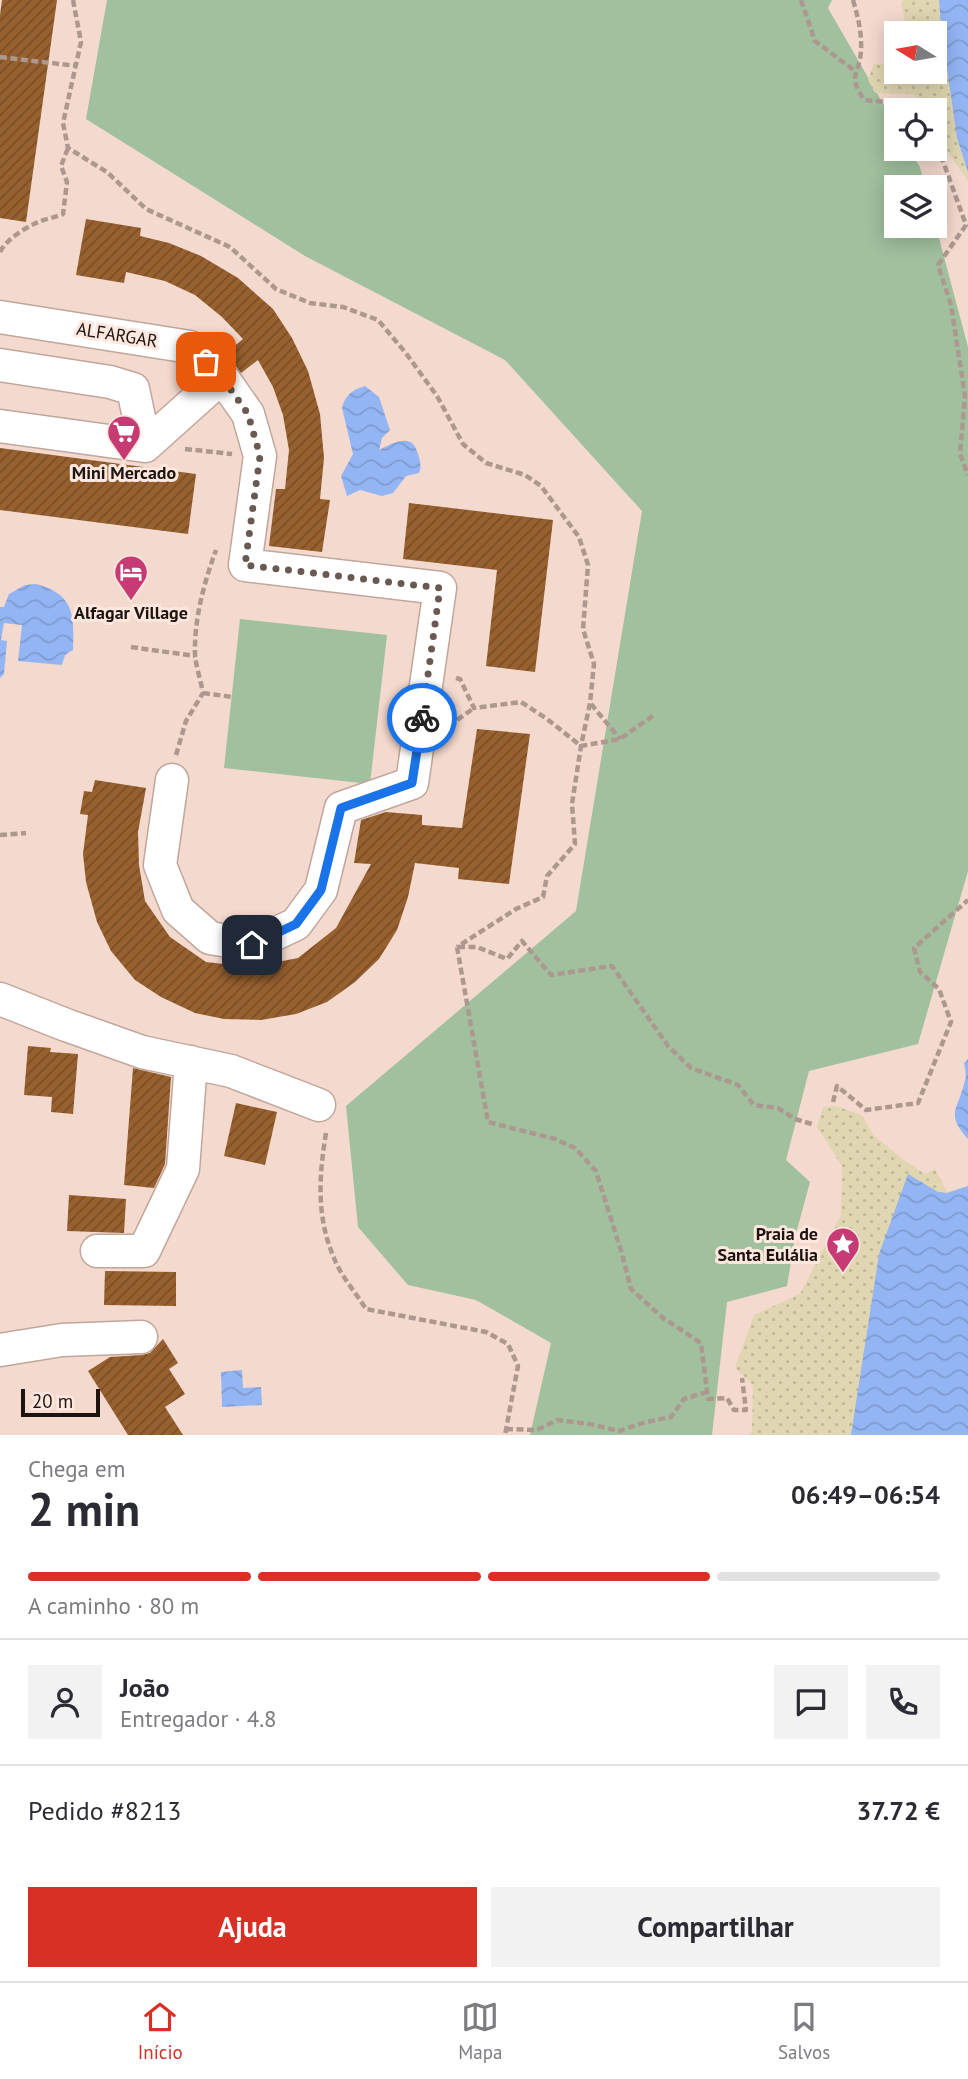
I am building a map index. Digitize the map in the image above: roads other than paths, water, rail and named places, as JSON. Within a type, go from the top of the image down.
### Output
[{"type":"street","name":"ALFARGAR","points":[[0,317],[190,347],[222,377],[248,414],[260,456],[245,565],[440,588],[412,783],[341,808],[321,890],[296,924],[252,945],[210,938],[178,910],[160,865],[172,780]]},
{"type":"street","points":[[0,365],[110,382],[133,389],[145,446]]},
{"type":"street","points":[[0,426],[145,446],[222,377]]},
{"type":"street","points":[[0,999],[142,1052],[231,1071],[319,1105]]},
{"type":"street","points":[[97,1251],[144,1251],[183,1169],[191,1062]]},
{"type":"street","points":[[0,1350],[62,1340],[141,1337]]},
{"type":"water","points":[[939,0],[968,0],[968,172],[957,138],[947,69],[947,21],[941,21]]},
{"type":"water","points":[[365,386],[379,397],[390,430],[382,438],[379,450],[400,441],[410,442],[417,451],[420,467],[419,473],[406,476],[393,493],[382,496],[360,490],[347,496],[341,476],[353,454],[342,408],[350,394]]},
{"type":"water","points":[[36,584],[58,594],[70,608],[73,650],[65,655],[62,665],[18,661],[22,625],[4,623],[1,640],[7,641],[4,674],[0,678],[0,607],[4,607],[9,594],[25,585]]},
{"type":"water","points":[[968,1059],[968,1139],[957,1123],[955,1111],[966,1078],[964,1063]]},
{"type":"water","points":[[908,1174],[938,1192],[947,1193],[968,1186],[968,1435],[851,1435],[879,1254]]},
{"type":"water","points":[[242,1370],[243,1388],[261,1387],[262,1405],[222,1407],[221,1372]]},
{"type":"place","name":"Mini Mercado","points":[[124,462]]},
{"type":"place","name":"Alfagar Village","points":[[131,602]]},
{"type":"place","name":"Praia de Santa Eulália","points":[[843,1274]]}]
